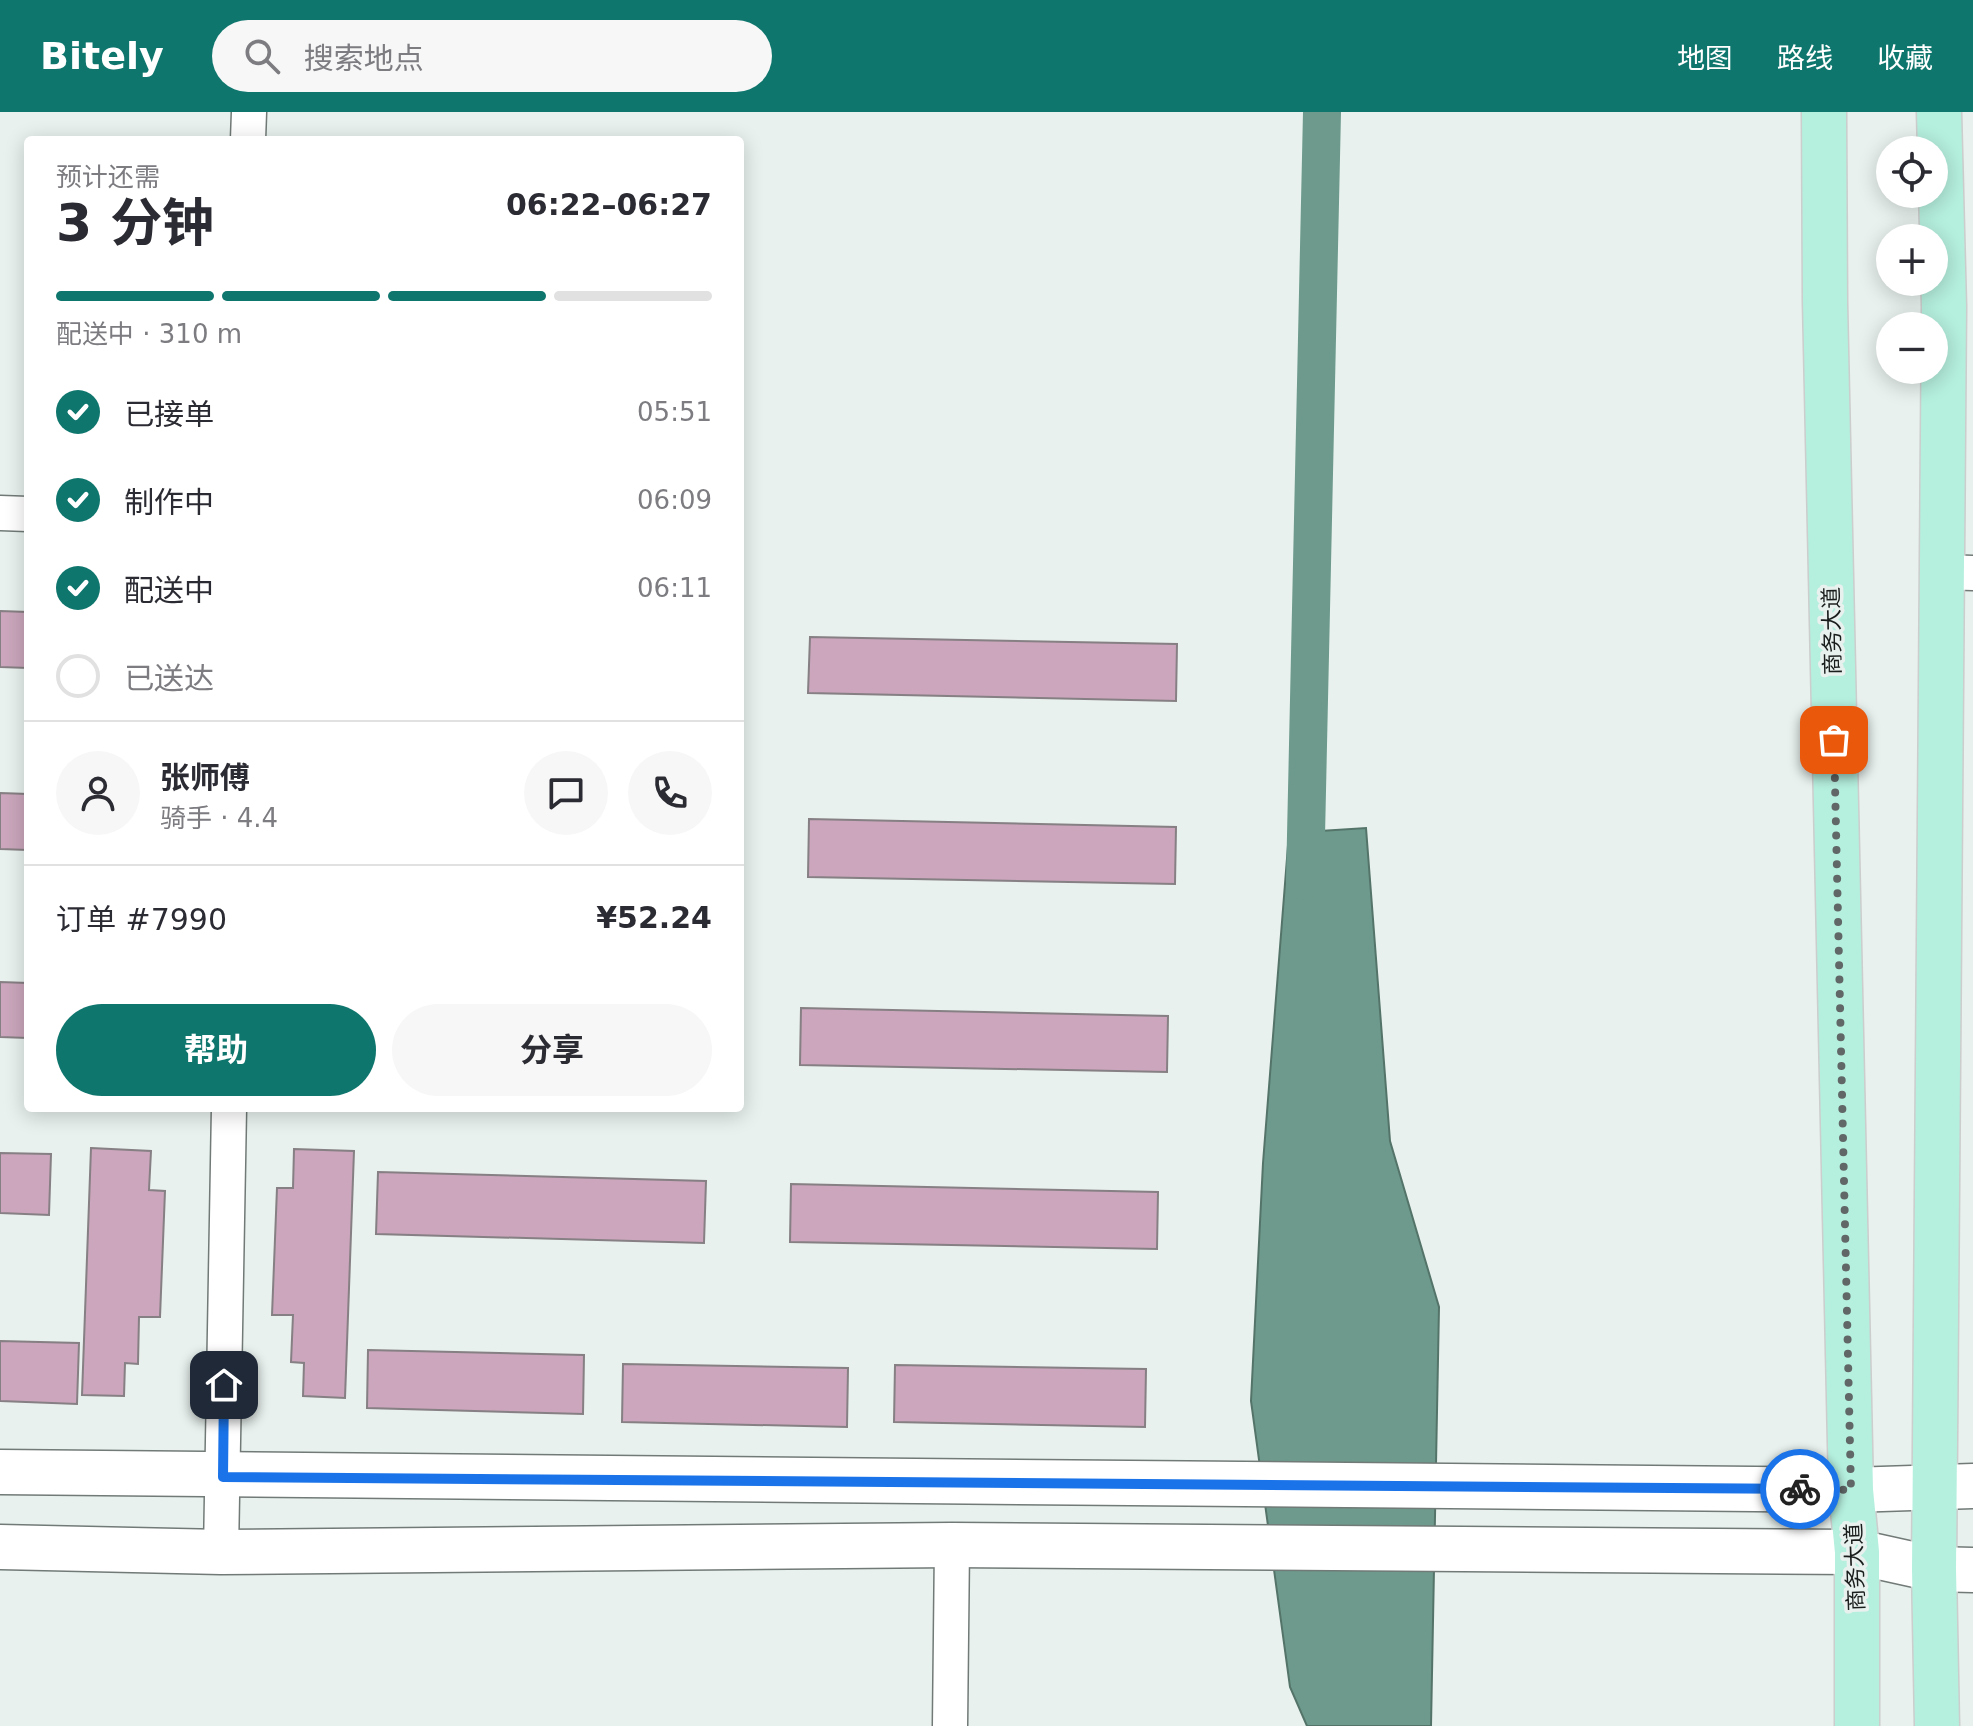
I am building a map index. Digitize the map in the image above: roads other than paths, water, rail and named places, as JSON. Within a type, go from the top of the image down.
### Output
[{"type":"main road","name":"商务大道","points":[[1824,112],[1825,318],[1851,1490],[1857,1552],[1857,1726]]},
{"type":"main road","points":[[1937,1726],[1954,1569],[1957,573],[1944,307],[1939,112]]},
{"type":"street","points":[[248,136],[249,112]]},
{"type":"street","points":[[0,513],[24,514]]},
{"type":"street","points":[[221,1552],[229,1112]]},
{"type":"street","points":[[0,1472],[223,1477],[1851,1490],[1955,1485]]},
{"type":"street","points":[[950,1726],[952,1545]]},
{"type":"street","points":[[0,1547],[221,1552],[952,1545],[1857,1552],[1954,1569]]},
{"type":"waterway","points":[[1305,881],[1322,112]]}]
